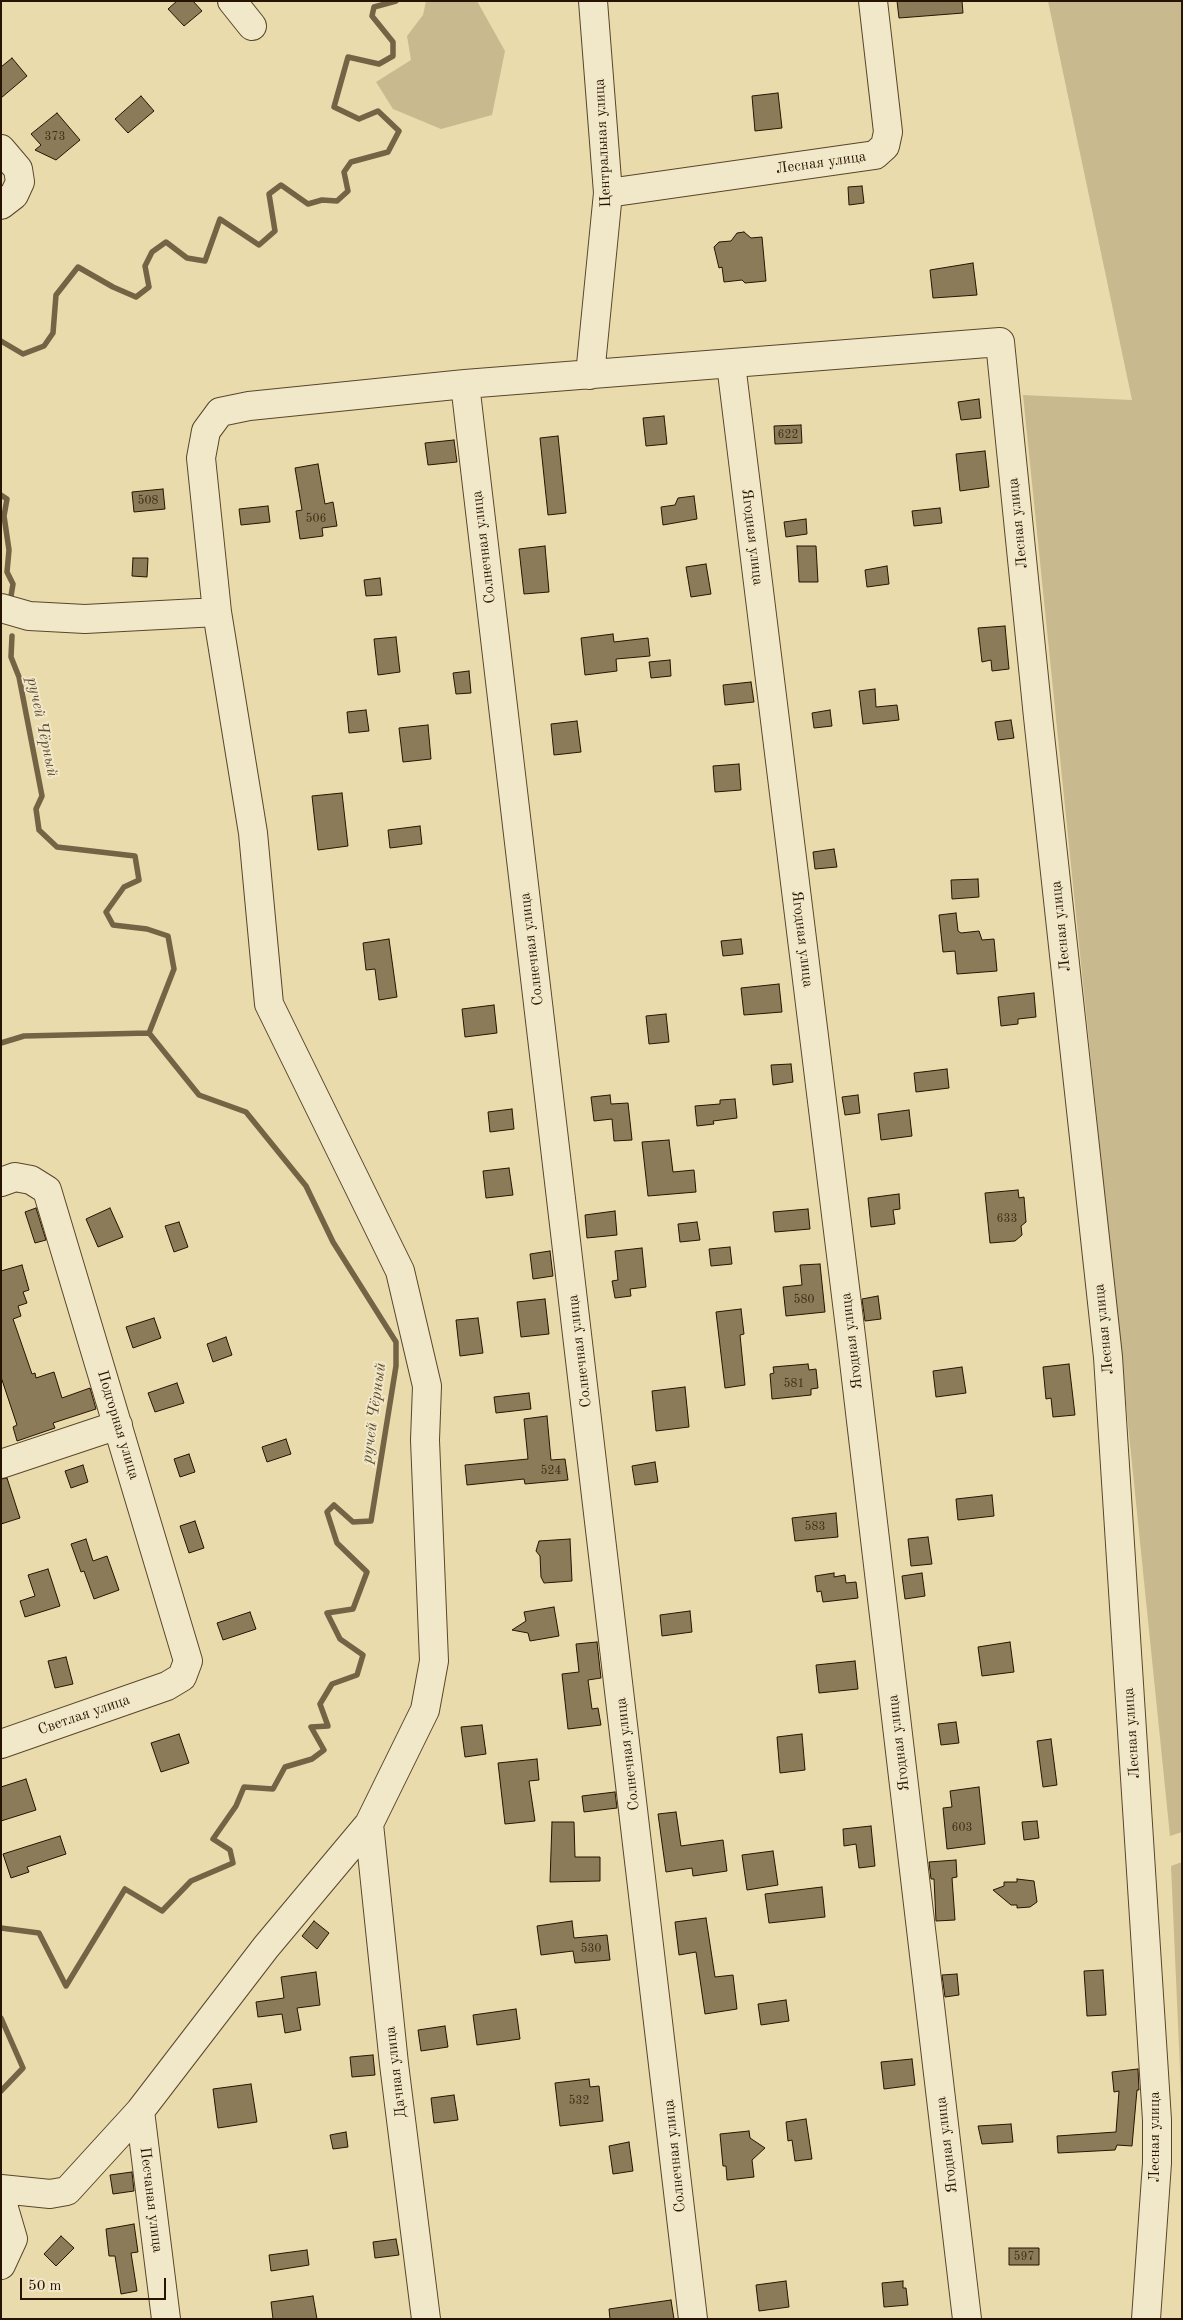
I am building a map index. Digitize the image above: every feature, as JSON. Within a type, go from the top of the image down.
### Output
[{"type":"street","points":[[232,1],[252,26]]},
{"type":"street","name":"Центральная улица","points":[[590,375],[608,193],[593,1]]},
{"type":"street","name":"Лесная улица","points":[[608,193],[875,155],[885,146],[888,132],[873,1]]},
{"type":"street","points":[[1,149],[18,169],[20,182],[14,195],[1,205]]},
{"type":"street","name":"Лесная улица","points":[[731,364],[1000,342],[1038,716],[1108,1357],[1158,2120],[1158,2163],[1146,2319]]},
{"type":"street","points":[[1,2189],[50,2194],[67,2190],[140,2111],[266,1947],[369,1824],[425,1710],[434,1661],[425,1440],[427,1386],[400,1271],[269,1004],[253,833],[217,612],[201,458],[206,430],[220,412],[249,406],[465,384],[731,364]]},
{"type":"street","name":"Ягодная улица","points":[[731,364],[851,1336],[967,2319]]},
{"type":"street","name":"Солнечная улица","points":[[465,384],[693,2319]]},
{"type":"street","points":[[1,608],[29,616],[85,619],[217,612]]},
{"type":"street","name":"Подгорная улица","points":[[8,1180],[31,1180],[47,1190],[188,1661],[182,1677],[167,1686]]},
{"type":"street","points":[[1,1464],[118,1425]]},
{"type":"street","name":"Светлая улица","points":[[1,1744],[167,1686]]},
{"type":"street","name":"Дачная улица","points":[[369,1824],[395,2074],[426,2319]]},
{"type":"street","name":"Песчаная улица","points":[[140,2111],[166,2319]]},
{"type":"street","points":[[1,2198],[13,2239],[1,2265]]},
{"type":"shaded area","points":[[426,1],[477,1],[505,51],[492,115],[441,129],[393,109],[376,82],[411,60],[407,36],[423,15]]},
{"type":"shaded area","points":[[1048,1],[1182,1],[1182,1832],[1170,1836],[1023,395],[1132,400]]},
{"type":"shaded area","points":[[1182,1862],[1182,2115],[1171,1866]]},
{"type":"building","points":[[177,1],[193,1],[202,11],[184,26],[168,9]]},
{"type":"building","points":[[897,1],[962,1],[963,13],[899,18]]},
{"type":"building","points":[[12,58],[27,76],[1,98],[1,67]]},
{"type":"building","points":[[778,93],[782,128],[755,131],[752,96]]},
{"type":"building","points":[[141,96],[154,111],[128,133],[115,119]]},
{"type":"building","points":[[57,113],[80,140],[56,160],[35,150],[41,145],[31,134]]},
{"type":"building","points":[[862,186],[864,203],[849,205],[848,187]]},
{"type":"building","points":[[744,232],[751,238],[762,237],[766,281],[745,283],[742,280],[724,282],[722,267],[719,268],[714,247],[719,242],[731,241],[737,233]]},
{"type":"building","points":[[973,263],[977,295],[933,298],[930,270]]},
{"type":"building","points":[[979,399],[981,418],[961,420],[958,402]]},
{"type":"building","points":[[664,416],[667,444],[646,446],[643,418]]},
{"type":"building","points":[[801,425],[802,443],[775,444],[774,426]]},
{"type":"building","points":[[558,436],[566,513],[548,515],[540,438]]},
{"type":"building","points":[[454,440],[457,462],[428,465],[425,443]]},
{"type":"building","points":[[985,451],[989,487],[960,491],[956,454]]},
{"type":"building","points":[[318,464],[325,504],[333,502],[337,526],[322,528],[323,536],[300,539],[296,511],[302,510],[295,468]]},
{"type":"building","points":[[163,489],[165,509],[134,512],[132,492]]},
{"type":"building","points":[[694,496],[697,519],[663,525],[661,507],[675,505],[678,498]]},
{"type":"building","points":[[268,506],[270,522],[241,525],[239,509]]},
{"type":"building","points":[[940,508],[942,523],[914,526],[912,511]]},
{"type":"building","points":[[806,519],[807,534],[786,537],[784,522]]},
{"type":"building","points":[[545,546],[549,592],[524,594],[519,549]]},
{"type":"building","points":[[797,546],[816,546],[818,582],[799,582]]},
{"type":"building","points":[[133,558],[148,558],[147,577],[132,576]]},
{"type":"building","points":[[706,564],[711,594],[691,597],[686,567]]},
{"type":"building","points":[[887,566],[889,584],[867,587],[865,570]]},
{"type":"building","points":[[380,578],[382,595],[366,596],[364,580]]},
{"type":"building","points":[[1005,626],[1009,669],[992,671],[991,660],[982,662],[978,628]]},
{"type":"building","points":[[613,634],[614,642],[648,638],[650,656],[616,659],[617,671],[585,675],[581,638]]},
{"type":"building","points":[[396,637],[400,672],[378,675],[374,639]]},
{"type":"building","points":[[670,660],[671,676],[651,678],[649,662]]},
{"type":"building","points":[[469,671],[471,693],[456,694],[453,673]]},
{"type":"building","points":[[751,682],[754,702],[725,705],[723,685]]},
{"type":"building","points":[[875,689],[876,707],[897,705],[899,720],[863,724],[859,691]]},
{"type":"building","points":[[366,710],[369,731],[349,733],[347,712]]},
{"type":"building","points":[[830,710],[832,726],[814,728],[812,713]]},
{"type":"building","points":[[1011,720],[1014,738],[998,740],[995,722]]},
{"type":"building","points":[[577,721],[581,752],[554,755],[551,724]]},
{"type":"building","points":[[428,725],[431,759],[403,762],[399,728]]},
{"type":"building","points":[[739,764],[741,790],[715,792],[713,766]]},
{"type":"building","points":[[342,793],[348,846],[318,850],[312,796]]},
{"type":"building","points":[[420,826],[422,844],[390,848],[388,830]]},
{"type":"building","points":[[834,849],[837,867],[815,869],[813,852]]},
{"type":"building","points":[[978,879],[979,897],[952,899],[951,880]]},
{"type":"building","points":[[956,913],[958,931],[961,933],[979,931],[982,940],[994,939],[997,971],[957,974],[955,951],[943,952],[939,915]]},
{"type":"building","points":[[389,939],[397,997],[379,1000],[375,969],[366,970],[363,943]]},
{"type":"building","points":[[741,939],[743,954],[723,956],[721,941]]},
{"type":"building","points":[[779,984],[782,1012],[744,1015],[741,988]]},
{"type":"building","points":[[1034,993],[1036,1017],[1018,1019],[1018,1024],[1001,1026],[998,997]]},
{"type":"building","points":[[494,1005],[497,1033],[465,1037],[462,1009]]},
{"type":"building","points":[[666,1014],[669,1042],[649,1044],[646,1016]]},
{"type":"building","points":[[791,1064],[793,1082],[773,1085],[771,1065]]},
{"type":"building","points":[[947,1069],[949,1088],[916,1092],[914,1073]]},
{"type":"building","points":[[610,1095],[611,1104],[628,1103],[632,1140],[614,1141],[612,1119],[594,1121],[591,1097]]},
{"type":"building","points":[[858,1095],[860,1113],[845,1115],[842,1097]]},
{"type":"building","points":[[735,1099],[737,1118],[713,1121],[714,1124],[697,1126],[695,1106],[720,1104],[720,1100]]},
{"type":"building","points":[[512,1109],[514,1129],[490,1132],[488,1112]]},
{"type":"building","points":[[909,1110],[912,1136],[881,1140],[878,1114]]},
{"type":"building","points":[[669,1140],[673,1172],[694,1170],[696,1192],[648,1196],[642,1142]]},
{"type":"building","points":[[509,1168],[513,1195],[486,1198],[483,1171]]},
{"type":"building","points":[[1018,1190],[1019,1198],[1024,1197],[1026,1222],[1021,1226],[1022,1235],[1015,1241],[990,1243],[985,1193]]},
{"type":"building","points":[[899,1194],[900,1209],[893,1210],[895,1224],[871,1227],[868,1198]]},
{"type":"building","points":[[36,1208],[46,1240],[35,1243],[25,1212]]},
{"type":"building","points":[[110,1208],[123,1237],[98,1247],[86,1219]]},
{"type":"building","points":[[808,1209],[810,1229],[775,1232],[773,1212]]},
{"type":"building","points":[[615,1211],[617,1235],[587,1238],[585,1215]]},
{"type":"building","points":[[179,1222],[188,1247],[174,1252],[165,1226]]},
{"type":"building","points":[[697,1222],[700,1240],[680,1242],[678,1224]]},
{"type":"building","points":[[730,1247],[732,1264],[711,1266],[709,1249]]},
{"type":"building","points":[[642,1248],[646,1287],[630,1289],[631,1296],[615,1298],[612,1281],[618,1280],[615,1251]]},
{"type":"building","points":[[550,1251],[553,1276],[533,1279],[530,1254]]},
{"type":"building","points":[[820,1264],[825,1312],[786,1316],[783,1287],[802,1285],[800,1265]]},
{"type":"building","points":[[22,1265],[29,1290],[23,1292],[27,1303],[18,1306],[21,1316],[13,1319],[32,1374],[35,1373],[36,1378],[54,1372],[62,1398],[90,1388],[96,1409],[53,1423],[55,1428],[17,1441],[13,1427],[17,1425],[1,1377],[1,1271]]},
{"type":"building","points":[[878,1296],[881,1319],[865,1321],[862,1299]]},
{"type":"building","points":[[545,1299],[549,1334],[521,1337],[517,1302]]},
{"type":"building","points":[[741,1309],[744,1334],[740,1335],[745,1385],[725,1388],[716,1312]]},
{"type":"building","points":[[154,1318],[161,1338],[133,1348],[126,1327]]},
{"type":"building","points":[[478,1318],[483,1353],[460,1356],[456,1320]]},
{"type":"building","points":[[226,1337],[232,1355],[213,1362],[207,1344]]},
{"type":"building","points":[[808,1364],[809,1370],[816,1369],[818,1388],[811,1389],[811,1395],[772,1399],[770,1374],[774,1373],[773,1367]]},
{"type":"building","points":[[1069,1364],[1075,1415],[1053,1417],[1051,1398],[1046,1399],[1043,1367]]},
{"type":"building","points":[[962,1367],[966,1393],[936,1397],[933,1371]]},
{"type":"building","points":[[177,1383],[184,1403],[155,1412],[148,1393]]},
{"type":"building","points":[[685,1387],[689,1427],[656,1431],[652,1391]]},
{"type":"building","points":[[529,1393],[531,1409],[496,1413],[494,1397]]},
{"type":"building","points":[[547,1416],[551,1460],[565,1459],[568,1480],[525,1484],[524,1479],[467,1485],[465,1465],[528,1459],[524,1419]]},
{"type":"building","points":[[286,1439],[291,1454],[267,1462],[262,1447]]},
{"type":"building","points":[[189,1454],[195,1472],[180,1477],[174,1459]]},
{"type":"building","points":[[655,1462],[658,1482],[635,1485],[632,1466]]},
{"type":"building","points":[[83,1465],[88,1482],[71,1488],[65,1471]]},
{"type":"building","points":[[7,1478],[20,1518],[1,1524],[1,1479]]},
{"type":"building","points":[[992,1495],[994,1516],[958,1520],[956,1499]]},
{"type":"building","points":[[836,1513],[838,1537],[795,1541],[792,1518]]},
{"type":"building","points":[[195,1521],[204,1548],[189,1553],[180,1526]]},
{"type":"building","points":[[928,1537],[932,1564],[911,1566],[908,1539]]},
{"type":"building","points":[[86,1539],[93,1561],[107,1556],[119,1590],[94,1599],[84,1571],[81,1572],[71,1544]]},
{"type":"building","points":[[570,1539],[572,1581],[544,1583],[541,1577],[540,1556],[536,1551],[539,1541]]},
{"type":"building","points":[[48,1569],[60,1606],[25,1617],[20,1601],[35,1596],[28,1575]]},
{"type":"building","points":[[834,1573],[834,1577],[845,1575],[846,1583],[856,1582],[858,1598],[823,1602],[821,1591],[817,1592],[815,1576]]},
{"type":"building","points":[[922,1573],[925,1596],[905,1599],[902,1576]]},
{"type":"building","points":[[554,1607],[559,1636],[530,1641],[528,1633],[512,1630],[526,1621],[524,1612]]},
{"type":"building","points":[[690,1611],[692,1632],[662,1636],[660,1615]]},
{"type":"building","points":[[250,1612],[256,1629],[223,1640],[217,1623]]},
{"type":"building","points":[[597,1642],[601,1678],[588,1680],[592,1709],[598,1708],[601,1725],[568,1729],[562,1674],[579,1672],[576,1644]]},
{"type":"building","points":[[1010,1642],[1014,1672],[982,1676],[978,1647]]},
{"type":"building","points":[[66,1657],[73,1684],[55,1688],[48,1661]]},
{"type":"building","points":[[855,1661],[858,1689],[819,1693],[816,1665]]},
{"type":"building","points":[[956,1722],[959,1743],[941,1745],[938,1724]]},
{"type":"building","points":[[482,1725],[486,1754],[465,1757],[461,1727]]},
{"type":"building","points":[[179,1734],[189,1763],[161,1772],[151,1743]]},
{"type":"building","points":[[802,1734],[805,1770],[780,1773],[777,1737]]},
{"type":"building","points":[[1051,1739],[1057,1785],[1043,1787],[1037,1741]]},
{"type":"building","points":[[537,1759],[539,1780],[529,1781],[535,1821],[505,1824],[498,1763]]},
{"type":"building","points":[[26,1779],[36,1810],[1,1821],[1,1787]]},
{"type":"building","points":[[979,1787],[985,1844],[947,1849],[943,1808],[952,1807],[950,1791]]},
{"type":"building","points":[[615,1792],[617,1808],[584,1812],[582,1796]]},
{"type":"building","points":[[676,1812],[681,1846],[723,1840],[727,1871],[693,1876],[692,1868],[666,1872],[658,1814]]},
{"type":"building","points":[[1037,1821],[1039,1838],[1024,1840],[1022,1822]]},
{"type":"building","points":[[552,1822],[574,1822],[575,1857],[600,1857],[600,1881],[550,1882]]},
{"type":"building","points":[[871,1826],[875,1866],[859,1868],[856,1844],[844,1846],[843,1829]]},
{"type":"building","points":[[60,1836],[66,1854],[27,1867],[29,1872],[11,1878],[3,1854]]},
{"type":"building","points":[[773,1851],[778,1885],[747,1890],[742,1855]]},
{"type":"building","points":[[956,1860],[957,1877],[952,1878],[955,1920],[936,1921],[934,1879],[931,1879],[929,1862]]},
{"type":"building","points":[[1017,1879],[1034,1881],[1037,1902],[1030,1907],[1017,1908],[1017,1905],[1011,1905],[993,1890],[1004,1886],[1004,1882],[1017,1882]]},
{"type":"building","points":[[822,1887],[825,1917],[769,1923],[765,1894]]},
{"type":"building","points":[[706,1918],[715,1977],[733,1975],[737,2009],[705,2014],[696,1952],[679,1955],[675,1922]]},
{"type":"building","points":[[314,1921],[329,1933],[317,1949],[302,1936]]},
{"type":"building","points":[[572,1921],[574,1938],[607,1935],[610,1960],[575,1963],[573,1951],[541,1955],[537,1926]]},
{"type":"building","points":[[1103,1970],[1106,2015],[1087,2016],[1084,1971]]},
{"type":"building","points":[[316,1972],[320,2005],[297,2008],[301,2030],[285,2033],[282,2014],[258,2017],[256,2002],[284,1998],[281,1977]]},
{"type":"building","points":[[957,1974],[959,1995],[945,1997],[942,1975]]},
{"type":"building","points":[[786,2000],[789,2021],[761,2025],[758,2004]]},
{"type":"building","points":[[516,2009],[520,2039],[477,2045],[473,2015]]},
{"type":"building","points":[[445,2026],[448,2047],[421,2051],[418,2030]]},
{"type":"building","points":[[373,2055],[375,2075],[352,2077],[350,2057]]},
{"type":"building","points":[[912,2059],[915,2085],[884,2089],[881,2062]]},
{"type":"building","points":[[1138,2069],[1139,2090],[1137,2090],[1132,2146],[1117,2145],[1115,2150],[1058,2153],[1057,2136],[1116,2132],[1119,2091],[1114,2092],[1112,2072]]},
{"type":"building","points":[[589,2079],[590,2087],[599,2086],[603,2121],[560,2126],[555,2083]]},
{"type":"building","points":[[251,2084],[257,2122],[218,2128],[213,2089]]},
{"type":"building","points":[[454,2095],[458,2120],[434,2123],[431,2098]]},
{"type":"building","points":[[806,2119],[812,2159],[795,2161],[792,2140],[788,2141],[786,2122]]},
{"type":"building","points":[[1011,2124],[1013,2142],[982,2144],[978,2126]]},
{"type":"building","points":[[749,2131],[750,2138],[765,2148],[752,2160],[754,2177],[727,2180],[726,2166],[723,2166],[720,2134]]},
{"type":"building","points":[[346,2132],[348,2147],[333,2149],[330,2135]]},
{"type":"building","points":[[629,2142],[633,2171],[613,2174],[609,2146]]},
{"type":"building","points":[[132,2172],[134,2191],[113,2194],[110,2175]]},
{"type":"building","points":[[134,2224],[138,2252],[131,2253],[137,2291],[121,2294],[115,2256],[109,2256],[106,2229]]},
{"type":"building","points":[[61,2236],[74,2248],[56,2266],[44,2254]]},
{"type":"building","points":[[396,2239],[399,2255],[375,2258],[373,2242]]},
{"type":"building","points":[[1009,2248],[1039,2248],[1039,2265],[1009,2265]]},
{"type":"building","points":[[307,2250],[309,2265],[271,2271],[269,2255]]},
{"type":"building","points":[[786,2281],[789,2307],[759,2311],[756,2285]]},
{"type":"building","points":[[903,2281],[903,2288],[906,2288],[908,2305],[884,2307],[882,2283]]},
{"type":"building","points":[[313,2296],[317,2319],[273,2319],[271,2302]]},
{"type":"building","points":[[671,2300],[674,2319],[610,2319],[609,2309]]},
{"type":"waterway","name":"ручей Чёрный","points":[[1,341],[23,354],[44,346],[53,333],[56,295],[78,267],[113,287],[136,297],[149,287],[145,266],[152,252],[166,242],[187,258],[205,261],[220,219],[259,245],[275,231],[269,194],[281,185],[308,204],[322,200],[337,201],[348,191],[344,172],[351,162],[388,152],[399,131],[378,111],[359,119],[334,107],[348,57],[379,64],[393,56],[393,42],[372,16],[374,7],[396,1]]},
{"type":"waterway","name":"ручей Чёрный","points":[[1,495],[7,499],[4,516],[9,550],[7,572],[13,584],[10,602]]},
{"type":"waterway","name":"ручей Чёрный","points":[[1,1928],[39,1933],[66,1986],[125,1889],[162,1911],[191,1881],[233,1863],[230,1850],[213,1839],[236,1806],[244,1787],[273,1789],[285,1767],[312,1759],[324,1750],[311,1727],[328,1726],[320,1704],[332,1684],[357,1675],[363,1655],[340,1639],[327,1613],[353,1609],[367,1572],[337,1543],[327,1512],[334,1505],[353,1522],[371,1521],[396,1366],[396,1342],[333,1242],[306,1186],[246,1112],[199,1095],[149,1033],[174,969],[168,936],[147,929],[113,925],[106,912],[124,887],[139,880],[135,856],[57,847],[39,830],[36,809],[42,796],[19,677],[11,657],[12,636]]},
{"type":"waterway","points":[[1,1043],[24,1036],[149,1033]]},
{"type":"waterway","name":"ручей Чёрный","points":[[1,2018],[23,2068],[1,2091]]}]
